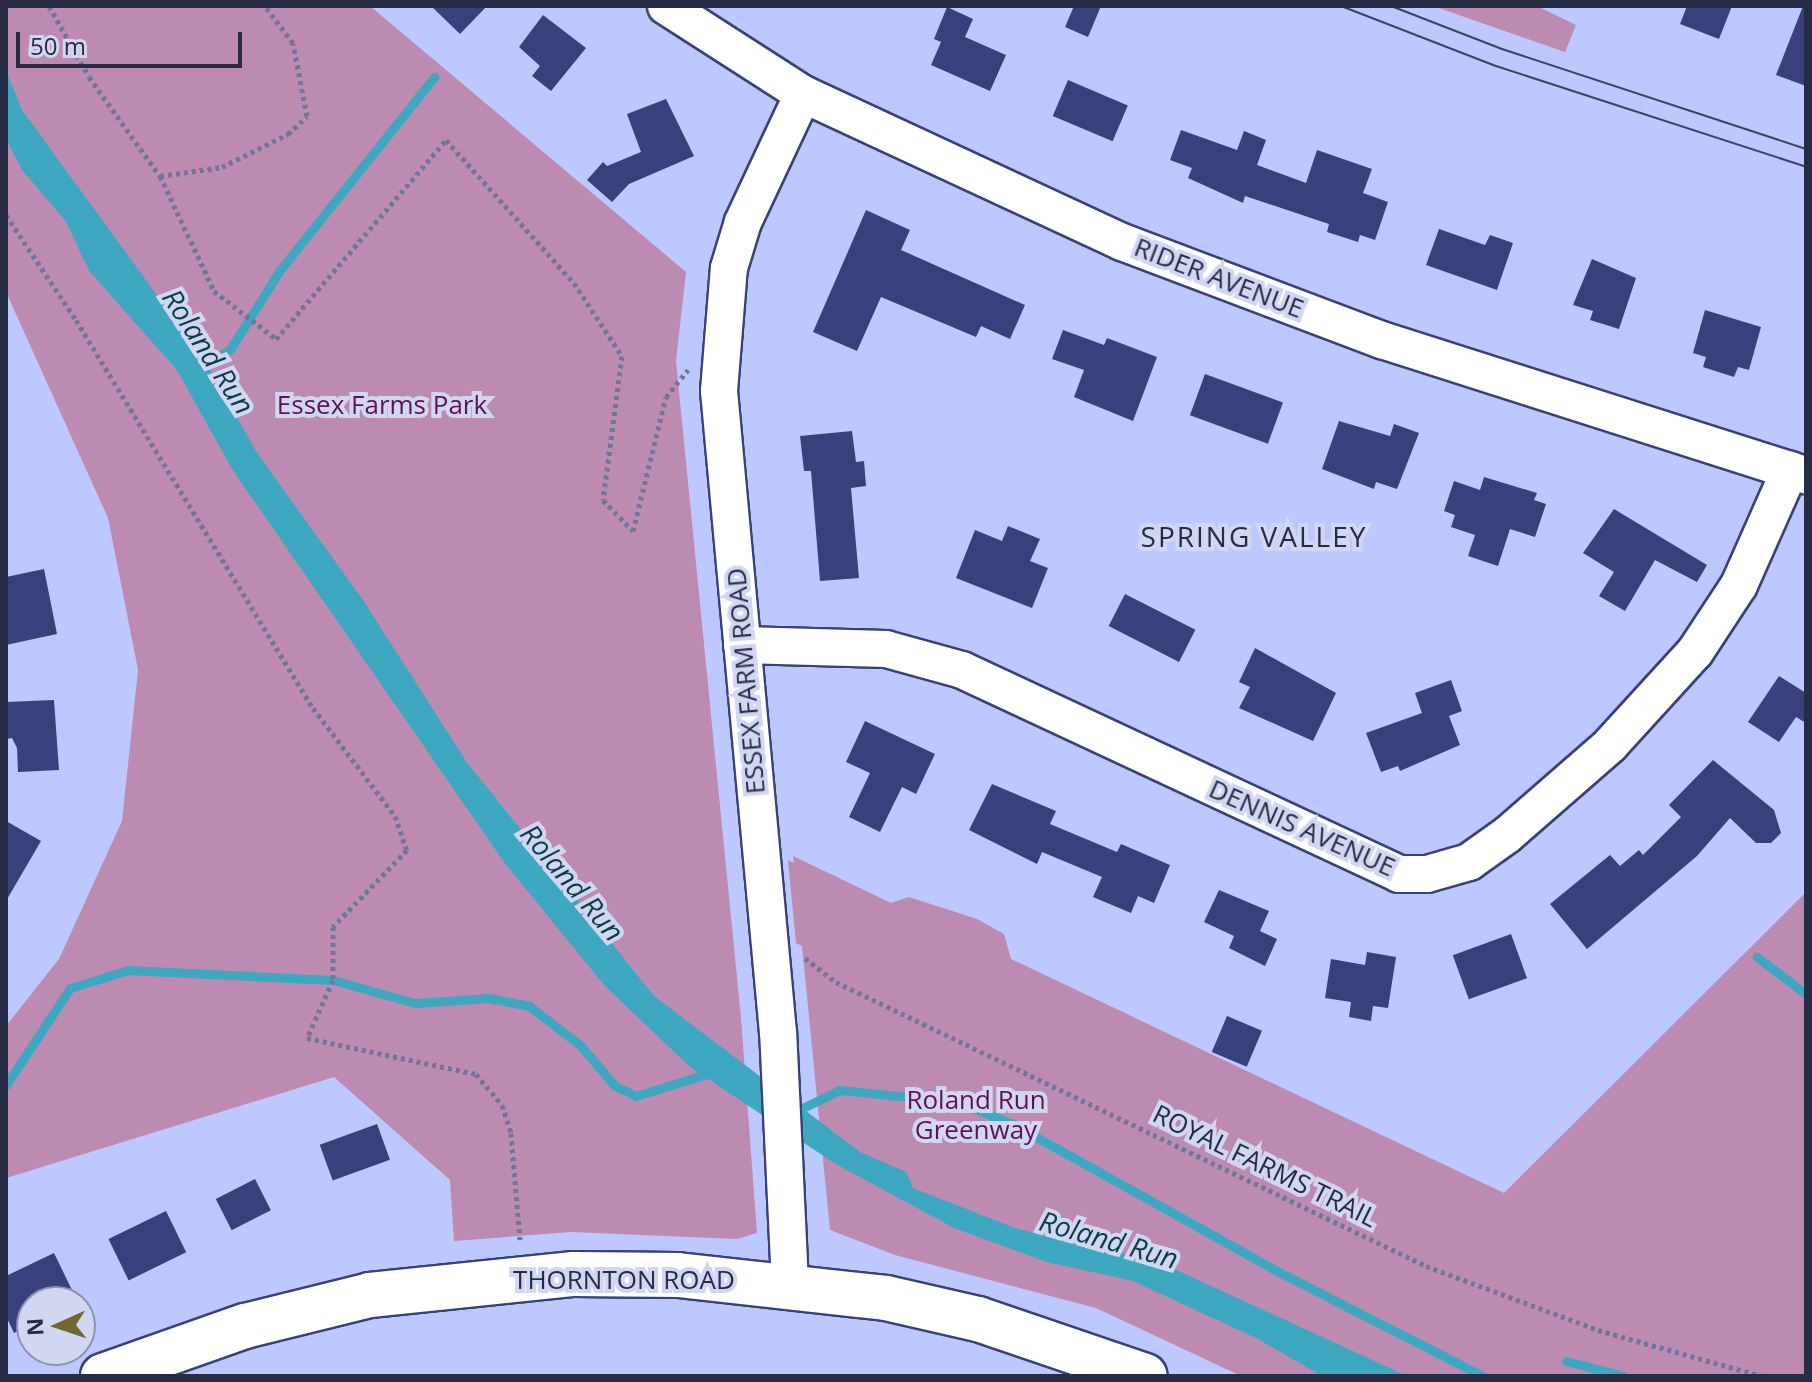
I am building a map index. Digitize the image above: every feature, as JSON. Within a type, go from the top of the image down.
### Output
[{"type":"street","name":"RIDER AVENUE","points":[[666,6],[803,94],[1122,242],[1382,340],[1798,473]]},
{"type":"street","name":"ESSEX FARM ROAD","points":[[790,1284],[787,1143],[719,391],[729,268],[743,222],[803,94]]},
{"type":"street","name":"DENNIS AVENUE","points":[[742,645],[886,649],[962,670],[1399,874],[1427,874],[1469,862],[1507,835],[1610,745],[1684,664],[1739,585],[1798,473]]},
{"type":"street","name":"THORNTON ROAD","points":[[103,1376],[245,1326],[370,1295],[445,1284],[574,1274],[790,1284],[978,1319],[1145,1376]]},
{"type":"path","points":[[49,6],[89,77],[160,176],[214,291],[276,339],[446,140],[574,283],[622,356],[603,500],[633,531],[666,397],[721,339]]},
{"type":"path","points":[[160,176],[222,167],[288,134],[307,116],[293,43],[265,6]]},
{"type":"path","points":[[6,215],[313,708],[395,816],[407,850],[333,927],[333,980],[307,1038],[476,1074],[502,1105],[511,1133],[520,1240]]},
{"type":"path","name":"ROYAL FARMS TRAIL","points":[[770,950],[795,950],[836,982],[1426,1266],[1598,1330],[1762,1376]]},
{"type":"green space","name":"Essex Farms Park","points":[[6,6],[370,6],[686,272],[676,361],[741,1018],[757,1233],[737,1239],[571,1232],[454,1241],[450,1180],[334,1077],[6,1178],[6,1026],[59,959],[122,821],[138,670],[108,518],[6,292]]},
{"type":"green space","points":[[1433,6],[1537,6],[1576,25],[1565,52]]},
{"type":"green space","name":"Roland Run Greenway","points":[[793,856],[891,903],[909,897],[977,919],[1004,934],[1011,959],[1504,1193],[1806,892],[1806,1376],[1241,1376],[1096,1308],[895,1255],[830,1230],[802,946],[796,943],[788,860],[794,863]]},
{"type":"shaded area","name":"Roland Run","points":[[6,71],[22,110],[207,364],[257,453],[363,600],[466,761],[654,996],[860,1152],[906,1172],[913,1188],[1015,1228],[1159,1262],[1407,1376],[1322,1376],[1256,1338],[1133,1281],[1047,1262],[954,1228],[834,1163],[689,1066],[604,985],[504,862],[232,469],[177,370],[90,272],[65,220],[22,170],[6,139]]},
{"type":"building","points":[[431,6],[487,6],[460,34]]},
{"type":"building","points":[[1074,6],[1101,6],[1088,37],[1065,27]]},
{"type":"building","points":[[1687,6],[1732,6],[1719,39],[1680,24]]},
{"type":"building","points":[[1803,6],[1806,6],[1806,86],[1776,75]]},
{"type":"building","points":[[947,7],[973,19],[965,37],[1006,55],[990,91],[931,65],[941,42],[934,39]]},
{"type":"building","points":[[543,15],[586,48],[551,91],[532,76],[540,66],[519,47]]},
{"type":"building","points":[[1068,80],[1128,105],[1113,141],[1053,116]]},
{"type":"building","points":[[666,99],[694,156],[629,184],[612,202],[587,180],[603,162],[607,166],[641,152],[627,114]]},
{"type":"building","points":[[1181,130],[1237,150],[1244,131],[1266,140],[1257,165],[1306,183],[1317,150],[1372,169],[1363,193],[1388,202],[1375,240],[1360,235],[1358,242],[1327,232],[1329,224],[1245,196],[1243,203],[1188,178],[1192,168],[1170,160]]},
{"type":"building","points":[[866,210],[910,230],[901,250],[1025,305],[1010,339],[981,326],[976,337],[881,297],[857,351],[813,332]]},
{"type":"building","points":[[1439,229],[1485,245],[1490,235],[1513,243],[1497,290],[1426,265]]},
{"type":"building","points":[[1592,259],[1636,278],[1619,329],[1590,320],[1593,311],[1573,305]]},
{"type":"building","points":[[1705,310],[1761,327],[1749,370],[1738,367],[1734,377],[1703,367],[1706,357],[1693,353]]},
{"type":"building","points":[[1063,330],[1104,345],[1107,338],[1157,357],[1133,421],[1074,397],[1084,370],[1052,359]]},
{"type":"building","points":[[1205,374],[1283,402],[1268,444],[1190,415]]},
{"type":"building","points":[[1339,421],[1390,436],[1394,424],[1419,433],[1397,489],[1376,482],[1374,489],[1322,469]]},
{"type":"building","points":[[852,431],[856,462],[864,461],[866,486],[851,488],[859,578],[820,581],[811,471],[804,471],[800,436]]},
{"type":"building","points":[[1484,477],[1537,493],[1534,500],[1546,504],[1535,537],[1510,529],[1498,566],[1468,556],[1475,535],[1451,527],[1455,515],[1444,511],[1454,481],[1480,490]]},
{"type":"building","points":[[1614,509],[1707,565],[1697,582],[1655,560],[1625,611],[1599,596],[1614,572],[1583,553]]},
{"type":"building","points":[[1008,526],[1040,539],[1030,561],[1048,568],[1032,608],[956,578],[975,530],[1002,541]]},
{"type":"building","points":[[44,569],[57,634],[6,645],[6,577]]},
{"type":"building","points":[[1125,594],[1195,630],[1179,662],[1109,626]]},
{"type":"building","points":[[1255,648],[1336,693],[1313,741],[1239,708],[1250,687],[1239,682]]},
{"type":"building","points":[[1779,676],[1806,693],[1806,723],[1796,717],[1779,742],[1748,722]]},
{"type":"building","points":[[1451,680],[1462,711],[1449,716],[1460,745],[1400,771],[1398,766],[1381,772],[1366,733],[1422,713],[1415,693]]},
{"type":"building","points":[[54,700],[59,770],[18,772],[17,748],[12,738],[6,739],[6,702]]},
{"type":"building","points":[[865,721],[935,754],[916,794],[902,787],[880,832],[849,817],[870,773],[846,762]]},
{"type":"building","points":[[1713,760],[1774,810],[1781,833],[1771,843],[1756,843],[1730,818],[1697,856],[1587,949],[1550,904],[1610,855],[1620,866],[1639,850],[1643,855],[1681,817],[1669,805]]},
{"type":"building","points":[[992,784],[1056,811],[1050,824],[1117,852],[1121,844],[1170,865],[1154,903],[1138,896],[1131,913],[1093,897],[1102,877],[1042,852],[1037,864],[969,830]]},
{"type":"building","points":[[6,821],[41,841],[6,901]]},
{"type":"building","points":[[1219,890],[1269,911],[1260,931],[1277,939],[1265,966],[1229,948],[1234,936],[1204,922]]},
{"type":"building","points":[[1511,934],[1527,978],[1469,999],[1453,955]]},
{"type":"building","points":[[1367,952],[1396,957],[1388,1008],[1373,1006],[1371,1021],[1349,1017],[1351,1002],[1325,998],[1331,959],[1365,965]]},
{"type":"building","points":[[1227,1016],[1262,1031],[1247,1067],[1212,1052]]},
{"type":"building","points":[[377,1124],[390,1160],[333,1181],[320,1145]]},
{"type":"building","points":[[255,1179],[271,1210],[232,1230],[216,1199]]},
{"type":"building","points":[[166,1211],[186,1252],[129,1280],[108,1239]]},
{"type":"building","points":[[54,1253],[70,1286],[16,1286],[14,1333],[6,1316],[6,1276]]},
{"type":"waterway","points":[[200,370],[231,348],[280,270],[434,77]]},
{"type":"waterway","points":[[1757,957],[1806,994]]},
{"type":"waterway","points":[[6,1085],[70,988],[128,970],[333,980],[415,1003],[489,998],[529,1006],[580,1045],[615,1086],[636,1096],[710,1073]]},
{"type":"waterway","points":[[792,1113],[840,1090],[957,1102],[1013,1124],[1273,1269],[1483,1376]]},
{"type":"waterway","points":[[1566,1361],[1623,1376]]},
{"type":"tram line","points":[[1341,6],[1496,66],[1806,167]]},
{"type":"tram line","points":[[1391,6],[1502,49],[1806,149]]},
{"type":"district","name":"SPRING VALLEY","points":[[1254,536]]}]
